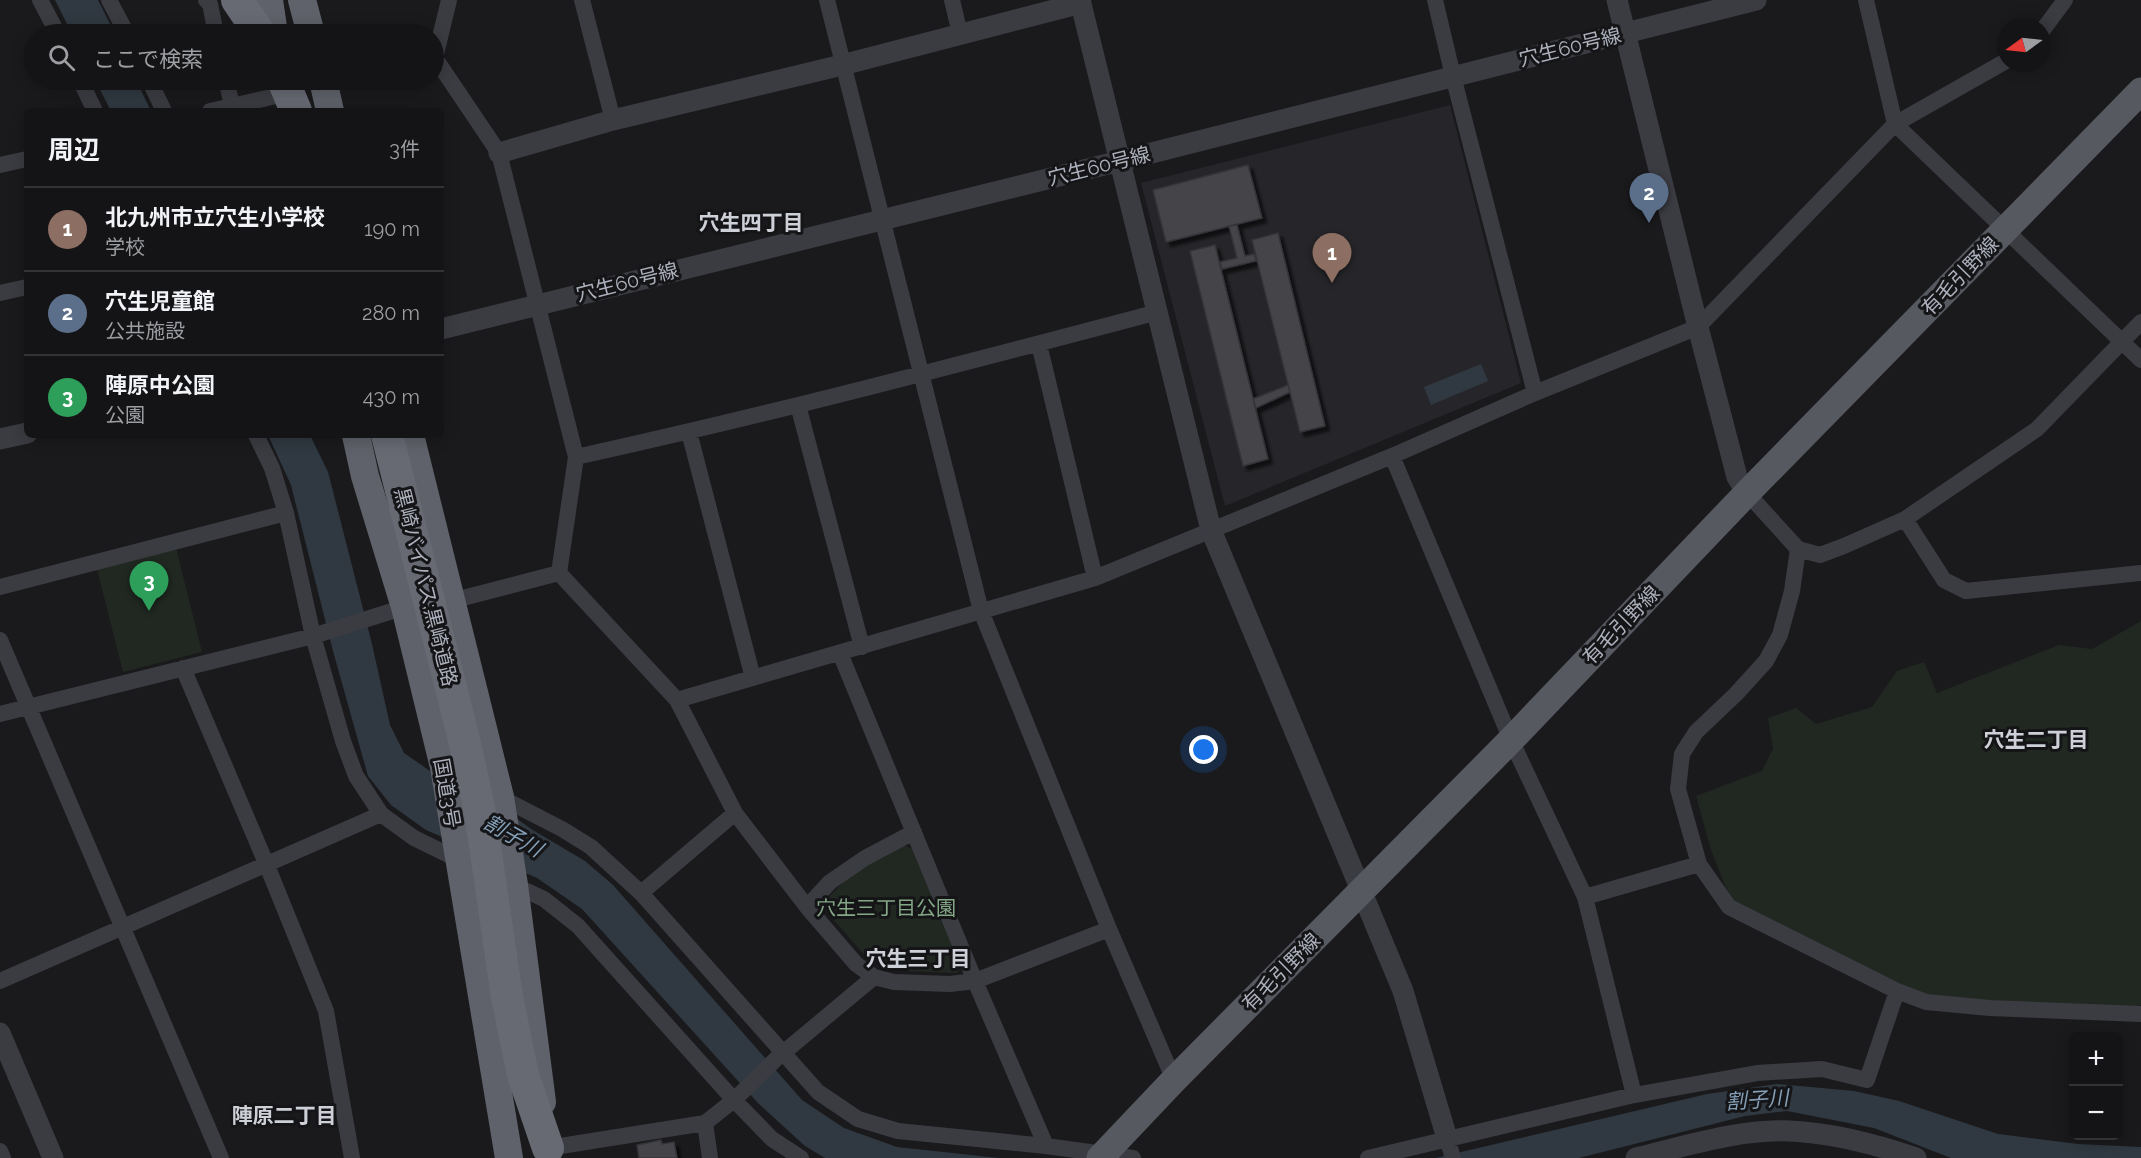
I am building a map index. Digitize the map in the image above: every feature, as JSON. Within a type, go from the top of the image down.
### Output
[{"type":"highway","points":[[237,0],[253,24]]},
{"type":"highway","points":[[245,0],[255,24]]},
{"type":"highway","points":[[270,0],[273,24]]},
{"type":"highway","points":[[302,0],[308,24]]},
{"type":"highway","points":[[329,90],[330,108]]},
{"type":"highway","name":"国道3号","points":[[357,438],[365,476],[405,607],[459,754],[457,853],[504,1157]]},
{"type":"highway","name":"黒崎バイパス;黒崎道路","points":[[388,438],[459,754],[505,876],[507,997],[523,1075],[548,1153]]},
{"type":"highway","points":[[411,438],[500,802],[505,876]]},
{"type":"main road","name":"有毛引野線","points":[[1102,1156],[1174,1080],[1511,740],[1747,493],[2141,91]]},
{"type":"street","points":[[40,0],[53,24]]},
{"type":"street","points":[[110,0],[122,24]]},
{"type":"street","points":[[206,0],[210,4],[214,24]]},
{"type":"street","points":[[443,24],[450,0]]},
{"type":"street","points":[[582,0],[613,120]]},
{"type":"street","points":[[827,0],[981,611],[1109,929],[1174,1080]]},
{"type":"street","points":[[952,0],[960,34]]},
{"type":"street","points":[[1435,0],[1535,393]]},
{"type":"street","points":[[1617,0],[1737,477],[1747,493],[1798,549],[1820,555],[1905,519],[2037,429],[2141,322]]},
{"type":"street","name":"穴生60号線","points":[[444,328],[1120,161],[1756,0]]},
{"type":"street","points":[[1866,0],[1895,124],[2141,360]]},
{"type":"street","points":[[2051,19],[2065,0]]},
{"type":"street","points":[[499,153],[613,120],[842,65],[1085,1],[1120,161],[1211,530],[1403,991],[1450,1146]]},
{"type":"street","points":[[677,700],[1095,578],[1698,327],[1895,124],[1997,67]]},
{"type":"street","points":[[444,73],[499,153],[576,457],[559,573]]},
{"type":"street","points":[[85,90],[93,108]]},
{"type":"street","points":[[154,90],[163,108]]},
{"type":"street","points":[[228,90],[232,105]]},
{"type":"street","points":[[221,108],[282,93]]},
{"type":"street","points":[[0,165],[24,160]]},
{"type":"street","points":[[0,293],[24,287]]},
{"type":"street","points":[[576,457],[798,405],[1158,312]]},
{"type":"street","points":[[1039,344],[1095,578]]},
{"type":"street","points":[[798,405],[862,647]]},
{"type":"street","points":[[689,432],[753,678]]},
{"type":"street","points":[[0,440],[24,434]]},
{"type":"street","points":[[257,438],[272,468],[286,513],[349,759],[356,776],[381,814],[414,838],[457,853]]},
{"type":"street","points":[[1392,456],[1511,740],[1585,897],[1634,1095]]},
{"type":"street","points":[[0,587],[286,513]]},
{"type":"street","points":[[1905,519],[1944,580],[1966,591],[2141,573]]},
{"type":"street","points":[[1798,549],[1792,591],[1780,635],[1766,661],[1736,694],[1696,732],[1682,754],[1678,789],[1699,864],[1729,907],[1897,991],[1926,1002],[1990,1008],[2141,1014]]},
{"type":"street","points":[[451,601],[559,573]]},
{"type":"street","points":[[559,573],[677,700],[735,813],[807,907],[856,964],[874,977],[903,983],[951,984],[975,981],[1109,929]]},
{"type":"street","points":[[0,714],[317,634],[405,607]]},
{"type":"street","points":[[0,640],[221,1158]]},
{"type":"street","points":[[840,653],[975,981],[1046,1146]]},
{"type":"street","points":[[183,668],[326,1011],[352,1158]]},
{"type":"street","points":[[500,802],[553,824],[591,847],[641,893],[780,1055],[818,1092],[858,1119],[898,1131],[1046,1146],[1102,1156],[1133,1158]]},
{"type":"street","points":[[641,893],[735,813]]},
{"type":"street","points":[[0,981],[381,814]]},
{"type":"street","points":[[807,907],[830,882],[865,858],[914,831]]},
{"type":"street","points":[[1585,897],[1699,864]]},
{"type":"street","points":[[505,876],[544,899],[578,927],[738,1095],[772,1139],[801,1158]]},
{"type":"street","points":[[548,1153],[705,1123],[780,1055],[874,977]]},
{"type":"street","points":[[1368,1158],[1450,1146],[1634,1095],[1757,1073],[1822,1070],[1867,1080],[1897,991]]},
{"type":"street","points":[[0,1033],[53,1158]]},
{"type":"street","points":[[705,1123],[710,1158]]},
{"type":"street","points":[[1650,1156],[1737,1134],[1789,1131],[1869,1142],[1917,1158]]},
{"type":"street","points":[[0,1150],[3,1158]]},
{"type":"shaded area","points":[[1450,105],[1521,383],[1225,506],[1141,183]]},
{"type":"green space","points":[[176,548],[202,652],[123,672],[97,569]]},
{"type":"green space","points":[[2141,621],[2141,1005],[2126,1009],[1926,996],[1732,903],[1711,850],[1696,796],[1762,771],[1773,749],[1768,718],[1796,708],[1816,724],[1872,707],[1897,671],[1924,662],[1937,693],[2059,645],[2092,649]]},
{"type":"green space","name":"穴生三丁目公園","points":[[903,844],[912,849],[961,966],[957,973],[905,971],[868,959],[825,910],[826,900],[850,875]]},
{"type":"water","points":[[55,0],[98,0],[110,24],[67,24]]},
{"type":"water","points":[[100,90],[141,90],[150,108],[109,108]]},
{"type":"water","points":[[1481,364],[1488,381],[1431,405],[1424,387]]},
{"type":"water","name":"割子川","points":[[269,438],[311,438],[328,472],[390,725],[404,753],[430,771],[501,807],[531,829],[585,861],[613,885],[802,1100],[844,1128],[897,1147],[999,1158],[825,1158],[805,1146],[758,1103],[582,909],[537,878],[426,830],[391,805],[368,776],[333,651],[291,485]]},
{"type":"water","name":"割子川","points":[[1777,1084],[1854,1091],[1899,1101],[1998,1134],[2078,1144],[2141,1147],[2141,1158],[1951,1158],[1874,1128],[1787,1111],[1745,1116],[1579,1158],[1436,1158],[1707,1094]]},
{"type":"building","points":[[1248,165],[1262,218],[1166,242],[1153,190]]},
{"type":"building","points":[[1237,225],[1245,256],[1254,254],[1256,261],[1222,269],[1220,262],[1237,258],[1229,226]]},
{"type":"building","points":[[1278,233],[1325,426],[1300,432],[1252,240]]},
{"type":"building","points":[[1215,245],[1268,459],[1243,466],[1190,251]]},
{"type":"building","points":[[1288,385],[1290,392],[1256,408],[1253,399]]},
{"type":"building","points":[[661,1140],[662,1144],[674,1142],[677,1158],[639,1158],[637,1145]]},
{"type":"place","name":"穴生児童館","points":[[1649,223]]},
{"type":"place","name":"北九州市立穴生小学校","points":[[1332,283]]},
{"type":"place","name":"陣原中公園","points":[[149,611]]},
{"type":"district","name":"穴生四丁目","points":[[751,223]]},
{"type":"district","name":"穴生二丁目","points":[[2036,740]]},
{"type":"district","name":"穴生三丁目","points":[[918,959]]},
{"type":"district","name":"陣原二丁目","points":[[284,1116]]}]
